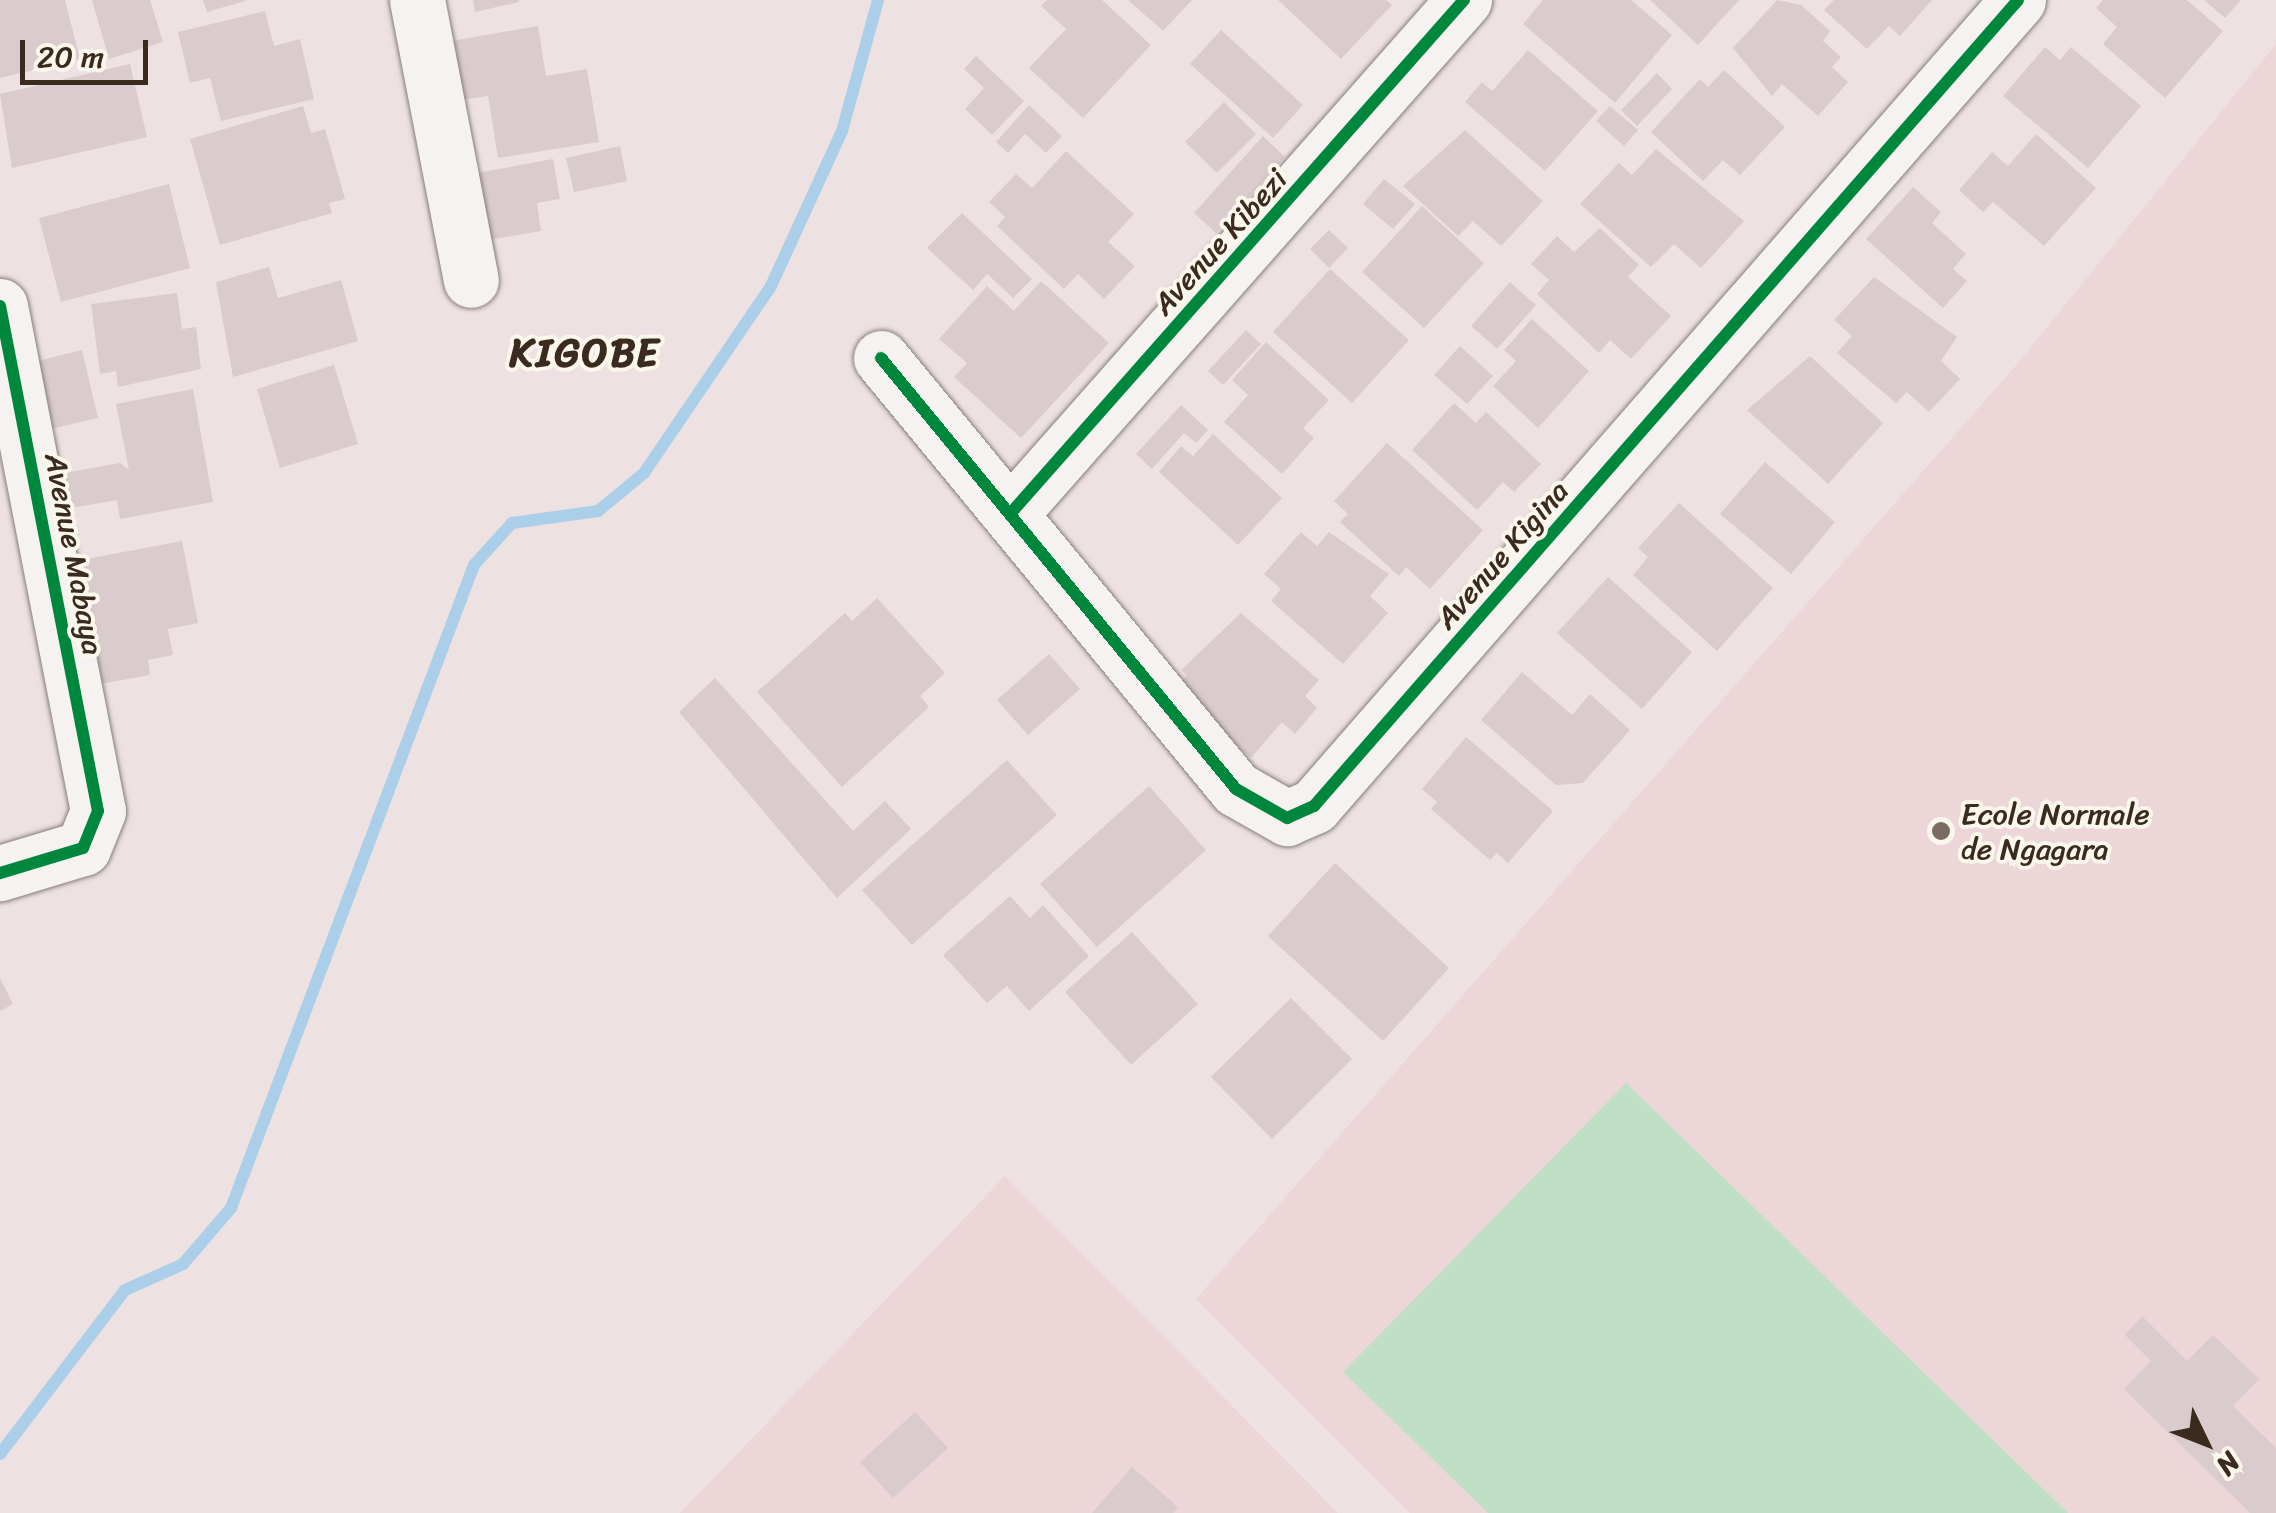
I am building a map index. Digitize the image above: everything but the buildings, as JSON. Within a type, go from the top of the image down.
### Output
[{"type":"street","points":[[417,0],[471,280]]},
{"type":"street","name":"Avenue Kibezi","points":[[1010,514],[1464,0]]},
{"type":"street","name":"Avenue Kigina","points":[[1010,514],[1236,788],[1287,818],[1314,806],[2018,0]]},
{"type":"street","name":"Avenue Mabaya","points":[[0,306],[98,811],[83,848],[0,872]]},
{"type":"street","points":[[881,358],[1010,514]]},
{"type":"shaded area","name":"Ecole Normale de Ngagara","points":[[2276,44],[2276,1513],[1410,1513],[1196,1299],[2018,363]]},
{"type":"shaded area","points":[[1005,1176],[1338,1513],[680,1513]]},
{"type":"green space","points":[[1626,1083],[2068,1513],[1488,1513],[1343,1372]]},
{"type":"waterway","points":[[0,1454],[125,1290],[183,1264],[231,1208],[474,565],[512,523],[598,511],[644,473],[771,286],[842,131],[878,0]]},
{"type":"cycle path","points":[[1010,514],[1464,0]]},
{"type":"cycle path","points":[[881,358],[1236,789],[1287,818],[1314,806],[2018,0]]},
{"type":"cycle path","points":[[0,306],[98,811],[83,848],[0,873]]},
{"type":"place","name":"Ecole Normale de Ngagara","points":[[1941,831]]},
{"type":"district","name":"KIGOBE","points":[[585,353]]}]
